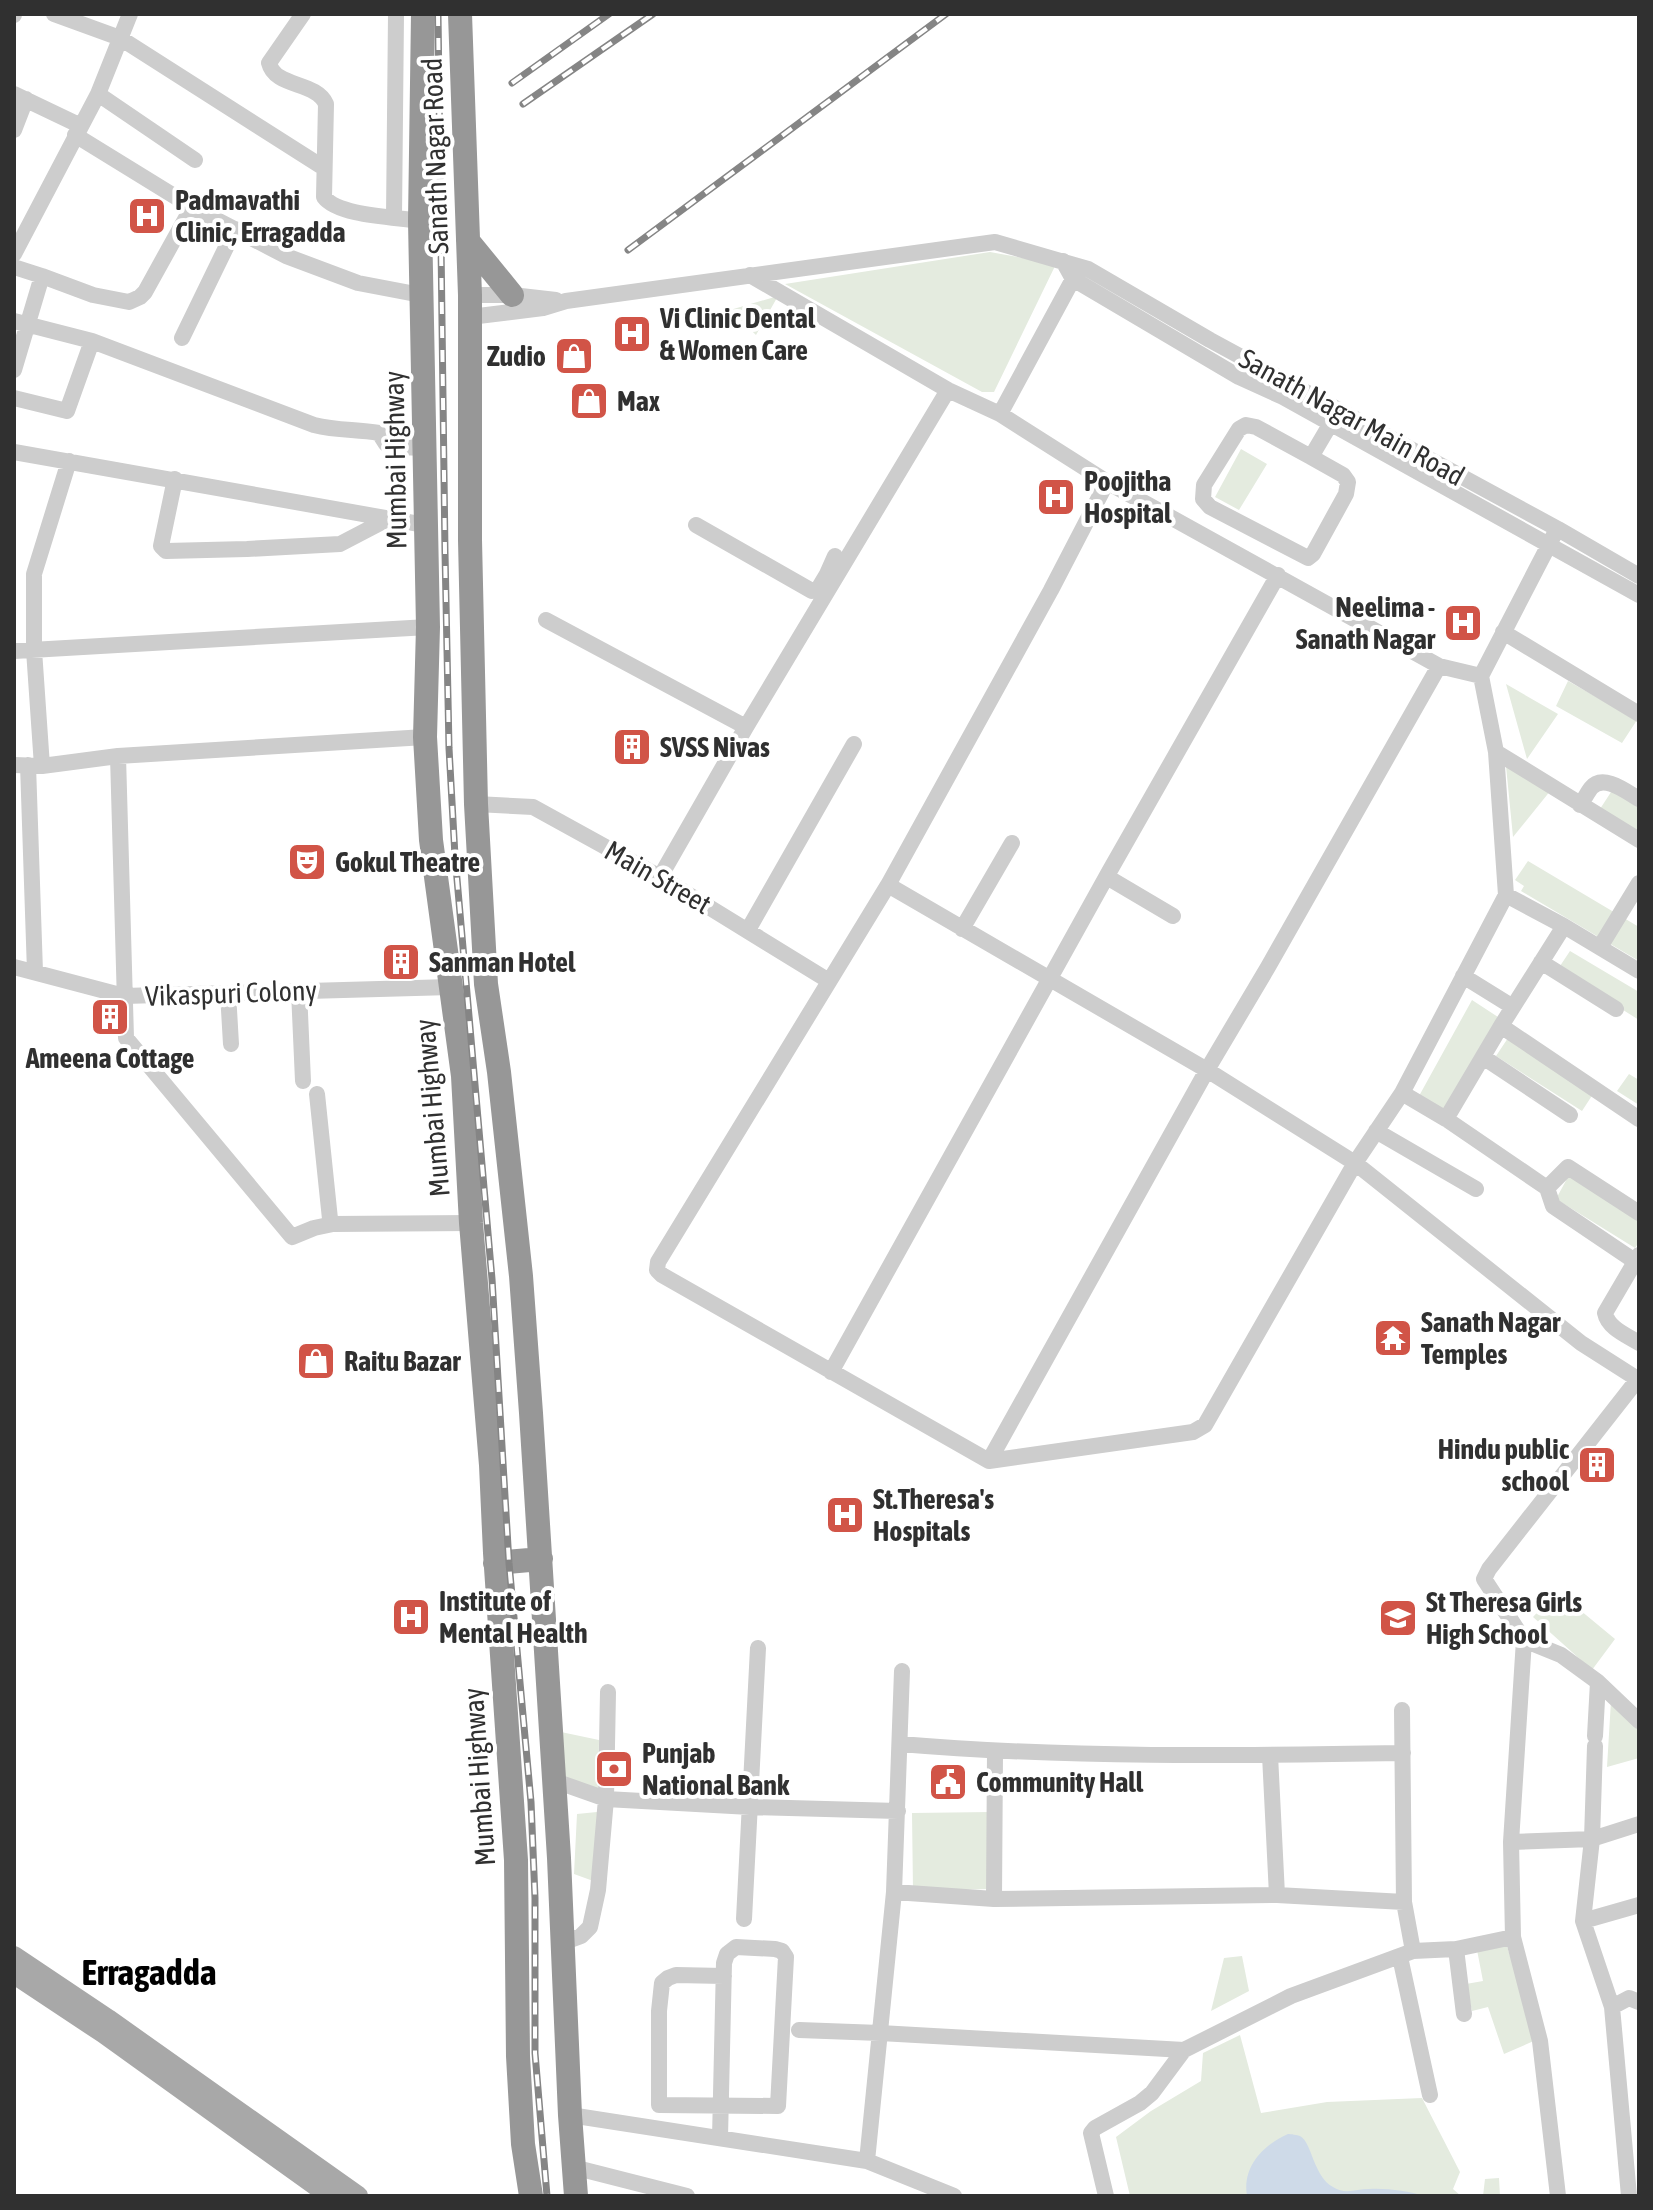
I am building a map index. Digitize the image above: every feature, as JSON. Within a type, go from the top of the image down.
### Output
[{"type":"highway","name":"Mumbai Highway","points":[[423,14],[420,221],[428,627],[425,737],[431,840],[463,1076],[516,1860],[518,2056],[522,2129],[531,2196]]},
{"type":"highway","name":"Sanath Nagar Road","points":[[460,14],[470,306]]},
{"type":"highway","points":[[468,241],[512,295]]},
{"type":"highway","points":[[470,306],[470,540],[476,804],[486,984],[499,1072],[521,1276],[555,1781],[576,2196]]},
{"type":"highway","points":[[463,1076],[499,1072]]},
{"type":"highway","points":[[495,1563],[541,1559]]},
{"type":"main road","points":[[14,1956],[122,2028],[358,2196]]},
{"type":"main road","points":[[14,1974],[103,2033],[330,2196]]},
{"type":"street","points":[[54,14],[120,38],[324,168]]},
{"type":"street","points":[[14,254],[98,94],[130,14]]},
{"type":"street","points":[[303,14],[269,63],[278,77],[319,93],[326,104],[324,197],[329,204],[346,210],[420,221]]},
{"type":"street","points":[[394,217],[396,14]]},
{"type":"street","points":[[98,94],[195,160]]},
{"type":"street","points":[[14,130],[20,96],[78,130],[192,207],[286,256],[358,283],[421,295]]},
{"type":"street","points":[[14,267],[93,295],[129,302],[145,292],[192,207]]},
{"type":"street","points":[[182,338],[235,229]]},
{"type":"street","name":"Sanath Nagar Main Road","points":[[566,301],[995,242],[1088,269],[1554,536],[1639,576]]},
{"type":"street","points":[[1063,261],[1073,279],[1239,377],[1554,536],[1639,595]]},
{"type":"street","points":[[750,275],[948,390],[1000,414],[1107,482],[1439,666],[1481,676]]},
{"type":"street","points":[[14,370],[21,323],[42,276]]},
{"type":"street","points":[[1000,414],[1073,279]]},
{"type":"street","points":[[470,306],[512,295],[566,301]]},
{"type":"street","points":[[470,306],[543,308],[566,301]]},
{"type":"street","points":[[21,323],[92,341],[314,425],[339,431],[379,433],[386,444],[425,448]]},
{"type":"street","points":[[14,398],[67,411],[92,341]]},
{"type":"street","points":[[660,877],[834,568],[948,390]]},
{"type":"street","points":[[1311,457],[1331,423]]},
{"type":"street","points":[[1246,425],[1256,427],[1311,457],[1343,475],[1348,482],[1346,494],[1308,558],[1210,507],[1203,499],[1204,485],[1239,429],[1246,425]]},
{"type":"street","points":[[15,457],[69,461],[425,525]]},
{"type":"street","points":[[35,972],[28,765],[34,574],[69,461]]},
{"type":"street","points":[[175,479],[161,546],[166,551],[340,544],[386,520]]},
{"type":"street","points":[[1107,482],[888,885],[658,1262],[657,1270],[989,1461],[1200,1430],[1205,1425],[1355,1163],[1402,1093],[1506,895],[1496,752],[1481,676],[1554,536]]},
{"type":"street","points":[[696,525],[812,591],[818,589],[834,568]]},
{"type":"street","points":[[831,1372],[1278,575]]},
{"type":"street","points":[[546,620],[746,727]]},
{"type":"street","points":[[14,651],[428,627]]},
{"type":"street","points":[[1503,632],[1639,714]]},
{"type":"street","points":[[989,1461],[1207,1070],[1439,666]]},
{"type":"street","points":[[28,765],[118,756],[425,737]]},
{"type":"street","points":[[748,930],[854,744]]},
{"type":"street","points":[[1496,752],[1639,840]]},
{"type":"street","points":[[118,756],[125,1034],[128,1042],[292,1237],[333,1224],[471,1223]]},
{"type":"street","points":[[1580,805],[1592,785],[1599,782],[1613,784],[1639,799]]},
{"type":"street","name":"Main Street","points":[[476,804],[533,807],[660,877],[829,981]]},
{"type":"street","points":[[962,929],[1012,843]]},
{"type":"street","points":[[1107,877],[1173,916]]},
{"type":"street","points":[[1600,947],[1639,883]]},
{"type":"street","points":[[888,885],[1207,1070],[1355,1163],[1581,1343],[1638,1380],[1484,1578],[1524,1640],[1561,1655],[1598,1682],[1639,1721]]},
{"type":"street","points":[[1506,895],[1639,971]]},
{"type":"street","points":[[1446,1119],[1564,926]]},
{"type":"street","points":[[1541,962],[1616,1009]]},
{"type":"street","name":"Vikaspuri Colony","points":[[14,967],[124,996],[451,987]]},
{"type":"street","points":[[1463,976],[1513,1007]]},
{"type":"street","points":[[299,991],[303,1081]]},
{"type":"street","points":[[228,993],[231,1044]]},
{"type":"street","points":[[1501,1026],[1639,1119]]},
{"type":"street","points":[[1483,1057],[1570,1115]]},
{"type":"street","points":[[1402,1093],[1547,1188],[1553,1206],[1638,1261],[1605,1313],[1611,1326],[1639,1343]]},
{"type":"street","points":[[317,1094],[333,1224]]},
{"type":"street","points":[[1376,1131],[1476,1189]]},
{"type":"street","points":[[1547,1188],[1568,1167],[1639,1213]]},
{"type":"street","points":[[1524,1640],[1511,1842],[1513,1937],[1540,2041],[1558,2196]]},
{"type":"street","points":[[744,1919],[758,1648]]},
{"type":"street","points":[[867,2161],[894,1892],[902,1671]]},
{"type":"street","points":[[1598,1682],[1592,1839],[1583,1921],[1612,2007],[1629,2196]]},
{"type":"street","points":[[562,1943],[581,1936],[590,1927],[598,1890],[606,1799],[608,1692]]},
{"type":"street","points":[[1402,1710],[1406,1954],[1430,2095]]},
{"type":"street","points":[[900,1744],[995,1752],[1403,1753]]},
{"type":"street","points":[[994,1899],[995,1752]]},
{"type":"street","points":[[1270,1755],[1277,1895]]},
{"type":"street","points":[[555,1781],[606,1799],[898,1811]]},
{"type":"street","points":[[1511,1842],[1592,1839],[1639,1824]]},
{"type":"street","points":[[894,1892],[994,1899],[1277,1895],[1404,1902]]},
{"type":"street","points":[[1583,1921],[1639,1905]]},
{"type":"street","points":[[1106,2196],[1091,2133],[1152,2093],[1184,2050],[1291,1996],[1406,1954],[1456,1949],[1513,1937]]},
{"type":"street","points":[[659,2105],[721,2105],[778,2106],[786,1957],[782,1951],[736,1947],[727,1954],[724,1976],[721,2105],[720,2138]]},
{"type":"street","points":[[1456,1949],[1464,2014]]},
{"type":"street","points":[[658,2129],[662,1983],[676,1975],[724,1976]]},
{"type":"street","points":[[1612,2007],[1629,1998],[1639,2002]]},
{"type":"street","points":[[799,2030],[1184,2050]]},
{"type":"street","points":[[570,2115],[867,2161],[954,2196]]},
{"type":"street","points":[[573,2167],[687,2196]]},
{"type":"shaded area","points":[[990,252],[1056,264],[994,392],[982,392],[785,284]]},
{"type":"shaded area","points":[[778,296],[756,335],[730,310]]},
{"type":"shaded area","points":[[1241,449],[1267,464],[1239,510],[1215,497]]},
{"type":"shaded area","points":[[1568,681],[1637,720],[1622,743],[1556,706]]},
{"type":"shaded area","points":[[1506,684],[1558,714],[1527,759]]},
{"type":"shaded area","points":[[1506,766],[1551,790],[1513,837]]},
{"type":"shaded area","points":[[1613,789],[1639,803],[1639,832],[1600,809]]},
{"type":"shaded area","points":[[1528,861],[1639,927],[1639,961],[1521,891],[1524,886],[1515,880]]},
{"type":"shaded area","points":[[1570,951],[1639,992],[1639,1020],[1558,969]]},
{"type":"shaded area","points":[[1472,1000],[1498,1017],[1448,1113],[1419,1096]]},
{"type":"shaded area","points":[[1508,1038],[1595,1091],[1582,1111],[1496,1056]]},
{"type":"shaded area","points":[[1629,1074],[1639,1080],[1639,1105],[1617,1091]]},
{"type":"shaded area","points":[[1569,1175],[1639,1217],[1639,1242],[1635,1248],[1556,1199]]},
{"type":"shaded area","points":[[1557,1591],[1615,1639],[1592,1670],[1533,1617]]},
{"type":"shaded area","points":[[1611,1701],[1639,1730],[1639,1758],[1607,1767]]},
{"type":"shaded area","points":[[561,1732],[599,1740],[598,1789],[560,1777]]},
{"type":"shaded area","points":[[597,1812],[596,1882],[574,1874],[577,1814]]},
{"type":"shaded area","points":[[991,1812],[989,1889],[913,1891],[912,1813]]},
{"type":"shaded area","points":[[1506,1943],[1536,2040],[1504,2054],[1488,2007],[1472,2011],[1466,1984],[1483,1981],[1477,1950]]},
{"type":"shaded area","points":[[1242,1956],[1249,1991],[1211,2011],[1224,1958]]},
{"type":"shaded area","points":[[1240,2035],[1261,2113],[1327,2102],[1422,2098],[1460,2172],[1453,2189],[1461,2196],[1130,2196],[1116,2137],[1151,2111],[1201,2081],[1203,2053]]},
{"type":"shaded area","points":[[1499,2178],[1500,2196],[1483,2196],[1485,2179]]},
{"type":"water","points":[[1288,2134],[1304,2139],[1321,2175],[1337,2189],[1390,2189],[1425,2196],[1247,2196],[1248,2176],[1256,2158],[1270,2144]]},
{"type":"railway","points":[[438,14],[449,748],[455,856],[492,1279],[509,1563],[531,1802],[535,1898],[535,2053],[547,2196]]},
{"type":"railway","points":[[512,83],[609,14]]},
{"type":"railway","points":[[523,104],[653,14]]},
{"type":"railway","points":[[628,250],[946,14]]},
{"type":"place","name":"Padmavathi Clinic, Erragadda","points":[[147,216]]},
{"type":"place","name":"Vi Clinic Dental & Women Care","points":[[632,334]]},
{"type":"place","name":"Zudio","points":[[574,356]]},
{"type":"place","name":"Max","points":[[589,401]]},
{"type":"place","name":"Poojitha Hospital","points":[[1056,497]]},
{"type":"place","name":"Neelima - Sanath Nagar","points":[[1463,623]]},
{"type":"place","name":"SVSS Nivas","points":[[632,747]]},
{"type":"place","name":"Gokul Theatre","points":[[307,862]]},
{"type":"place","name":"Sanman Hotel","points":[[401,962]]},
{"type":"place","name":"Ameena Cottage","points":[[110,1017]]},
{"type":"place","name":"Sanath Nagar Temples","points":[[1393,1338]]},
{"type":"place","name":"Raitu Bazar","points":[[316,1361]]},
{"type":"place","name":"Hindu public school","points":[[1597,1465]]},
{"type":"place","name":"St.Theresa's Hospitals","points":[[845,1515]]},
{"type":"place","name":"Institute of Mental Health","points":[[411,1617]]},
{"type":"place","name":"St Theresa Girls High School","points":[[1398,1618]]},
{"type":"place","name":"Punjab National Bank","points":[[614,1769]]},
{"type":"place","name":"Community Hall","points":[[948,1782]]},
{"type":"district","name":"Erragadda","points":[[149,1972]]}]
